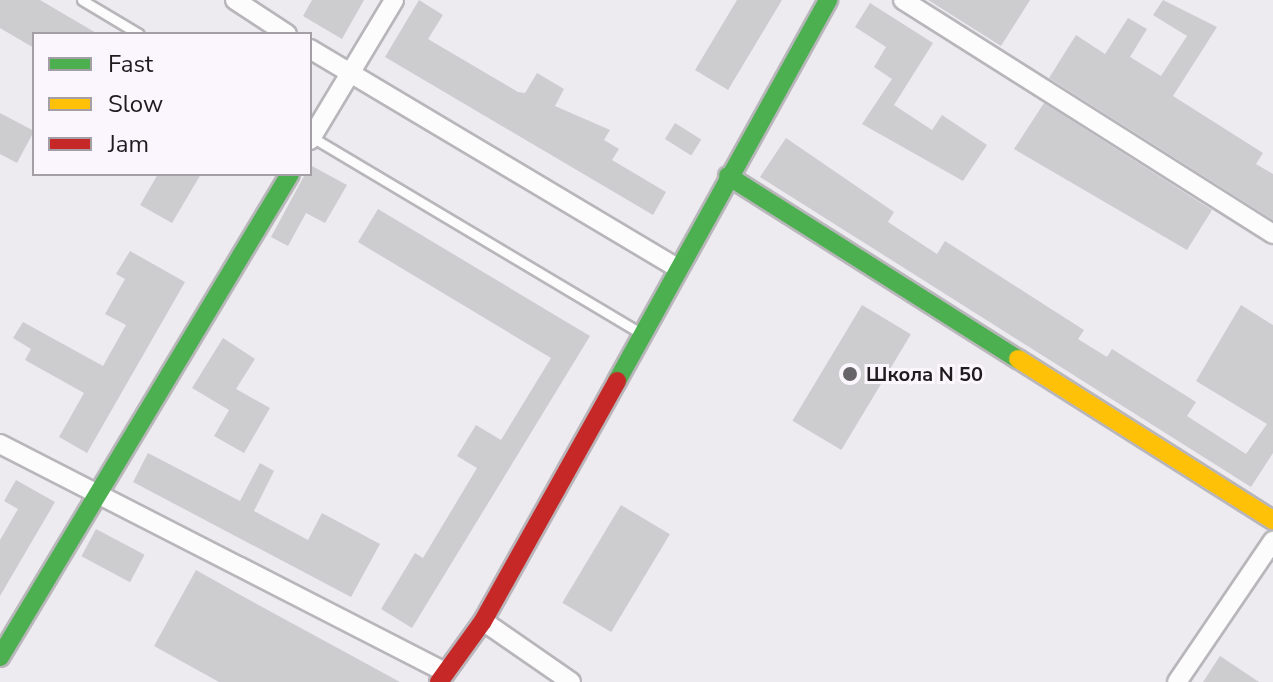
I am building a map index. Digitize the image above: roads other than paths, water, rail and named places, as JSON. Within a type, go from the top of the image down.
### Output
[{"type":"street","points":[[235,0],[284,32]]},
{"type":"street","points":[[312,136],[394,0]]},
{"type":"street","points":[[0,444],[442,677],[483,621],[676,267],[828,0]]},
{"type":"street","points":[[903,0],[1273,234]]},
{"type":"street","points":[[312,50],[676,267]]},
{"type":"street","points":[[0,657],[289,176]]},
{"type":"street","points":[[728,176],[1273,520]]},
{"type":"street","points":[[1177,682],[1273,541]]},
{"type":"street","points":[[483,621],[571,682]]},
{"type":"lane","points":[[82,0],[136,32]]},
{"type":"lane","points":[[312,139],[640,333]]},
{"type":"place","name":"Школа N 50","points":[[850,374]]}]
